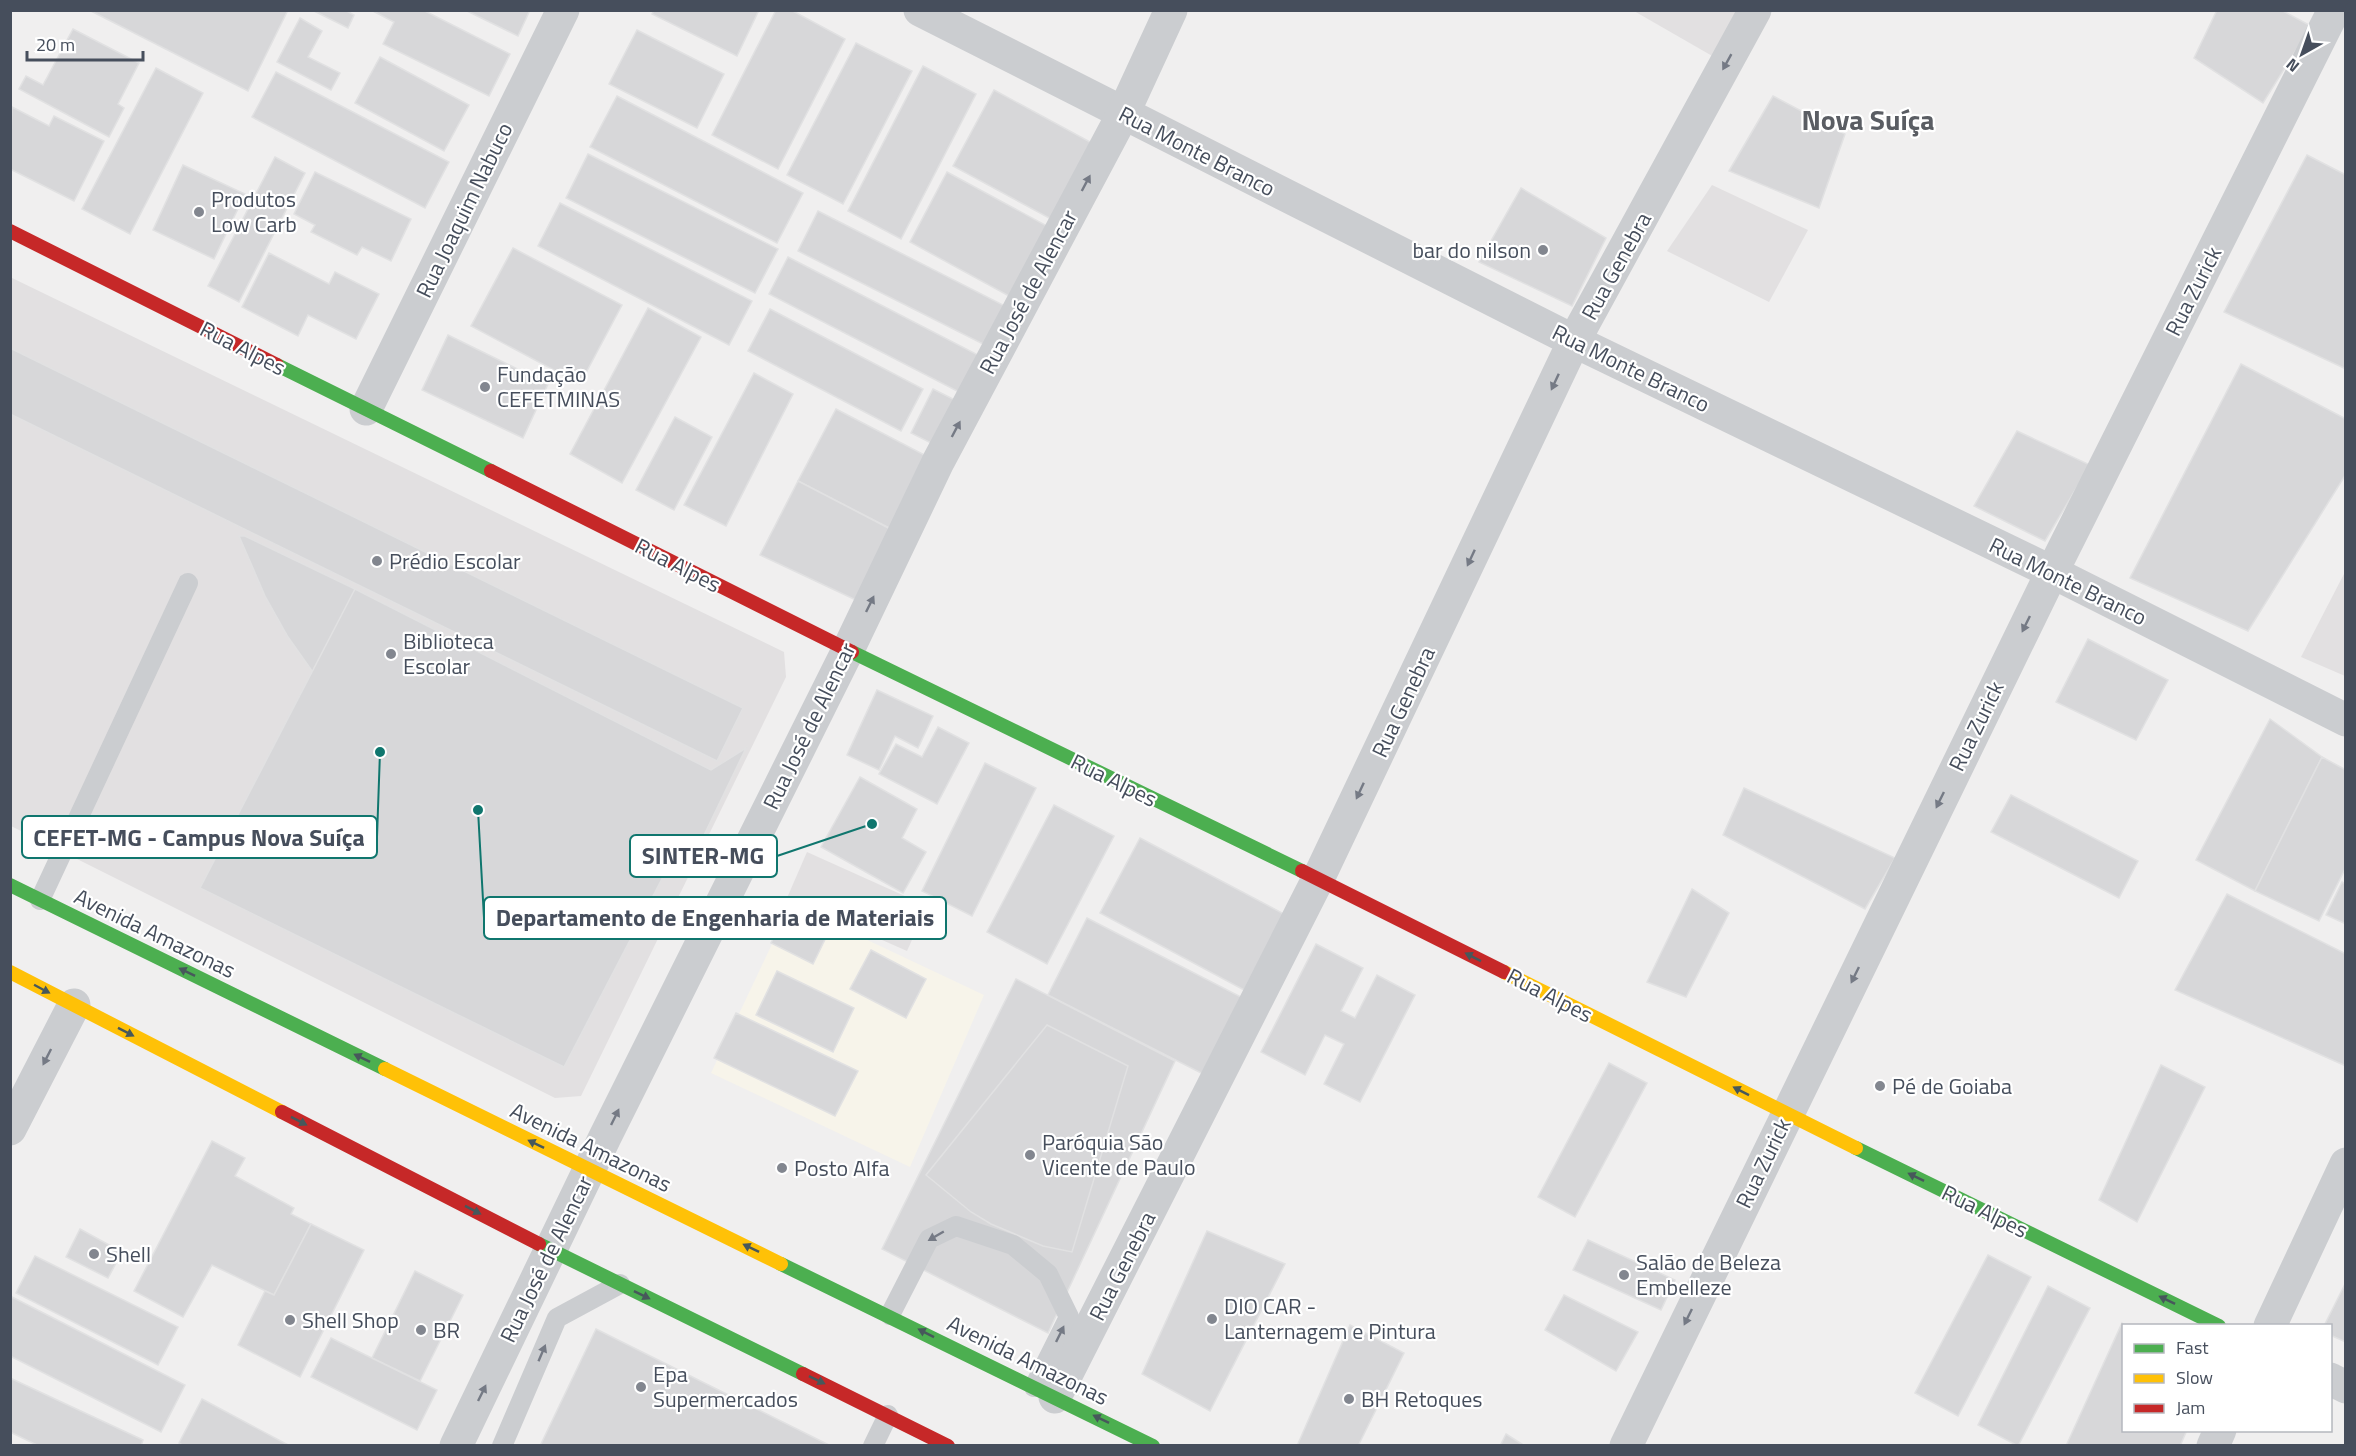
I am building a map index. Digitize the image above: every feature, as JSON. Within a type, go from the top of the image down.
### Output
[{"type":"street","name":"Rua Joaquim Nabuco","points":[[366,409],[563,10]]},
{"type":"street","name":"Rua Monte Branco","points":[[920,10],[1574,341],[2052,572],[2346,720]]},
{"type":"street","name":"Rua José de Alencar","points":[[456,1446],[589,1170],[848,650],[938,462],[1123,114],[1171,10]]},
{"type":"street","name":"Rua Genebra","points":[[1045,1392],[1318,879],[1574,341],[1755,10]]},
{"type":"street","name":"Rua Zurick","points":[[1626,1446],[2052,572],[2334,10]]},
{"type":"street","name":"Rua Alpes","points":[[10,231],[848,650],[1318,879],[2215,1324]]},
{"type":"street","name":"Avenida Amazonas","points":[[10,885],[1153,1446]]},
{"type":"street","points":[[10,972],[551,1250],[948,1446]]},
{"type":"street","points":[[10,1129],[74,1005]]},
{"type":"street","points":[[2271,1324],[2346,1164]]},
{"type":"street","points":[[2332,1380],[2346,1387]]},
{"type":"street","points":[[2212,1446],[2219,1432]]},
{"type":"lane","points":[[40,900],[188,583]]},
{"type":"lane","points":[[890,1315],[929,1239],[956,1226],[1013,1245],[1048,1274],[1069,1317],[1045,1392]]},
{"type":"lane","points":[[502,1446],[557,1318],[620,1284]]},
{"type":"lane","points":[[873,1446],[888,1415]]},
{"type":"shaded area","points":[[1634,11],[1740,11],[1714,57]]},
{"type":"shaded area","points":[[1712,185],[1808,230],[1769,302],[1667,251]]},
{"type":"shaded area","points":[[10,277],[784,652],[786,677],[581,1096],[555,1098],[11,826]]},
{"type":"shaded area","points":[[2345,572],[2345,676],[2301,657]]},
{"type":"shaded area","points":[[807,852],[927,906],[907,951],[787,898]]},
{"type":"shaded area","points":[[791,904],[984,995],[910,1167],[711,1073]]},
{"type":"building","points":[[89,10],[288,10],[248,91]]},
{"type":"building","points":[[312,10],[345,10],[354,15],[348,28]]},
{"type":"building","points":[[371,10],[423,10],[510,54],[489,96],[383,44],[394,22]]},
{"type":"building","points":[[465,10],[530,10],[518,36]]},
{"type":"building","points":[[654,10],[759,10],[737,56],[652,14]]},
{"type":"building","points":[[776,10],[791,10],[845,39],[778,169],[712,135]]},
{"type":"building","points":[[2217,10],[2281,10],[2311,26],[2263,103],[2194,58]]},
{"type":"building","points":[[300,18],[322,31],[308,57],[340,73],[331,90],[277,62]]},
{"type":"building","points":[[73,29],[139,63],[118,104],[124,108],[109,137],[19,89],[26,76],[43,85]]},
{"type":"building","points":[[637,30],[724,74],[697,128],[609,84]]},
{"type":"building","points":[[856,43],[912,71],[843,204],[787,175]]},
{"type":"building","points":[[380,57],[469,105],[444,151],[355,103]]},
{"type":"building","points":[[923,66],[976,94],[901,239],[848,211]]},
{"type":"building","points":[[156,68],[203,93],[130,234],[82,209]]},
{"type":"building","points":[[276,72],[449,162],[425,208],[252,117]]},
{"type":"building","points":[[994,90],[1092,143],[1051,219],[953,166]]},
{"type":"building","points":[[617,96],[803,193],[777,243],[590,147]]},
{"type":"building","points":[[1773,96],[1845,134],[1819,208],[1729,171]]},
{"type":"building","points":[[12,107],[49,126],[54,116],[104,141],[74,201],[10,169]]},
{"type":"building","points":[[588,154],[778,249],[755,293],[566,198]]},
{"type":"building","points":[[2307,155],[2346,175],[2346,369],[2224,312]]},
{"type":"building","points":[[275,157],[305,173],[239,302],[208,286]]},
{"type":"building","name":"Produtos Low Carb","points":[[183,165],[245,194],[214,259],[153,230]]},
{"type":"building","points":[[315,172],[411,219],[391,261],[362,247],[357,255],[311,232],[315,225],[294,214]]},
{"type":"building","points":[[947,172],[1047,226],[1009,296],[910,242]]},
{"type":"building","name":"bar do nilson","points":[[1521,188],[1606,238],[1572,306],[1479,262]]},
{"type":"building","points":[[560,203],[752,301],[729,345],[538,246]]},
{"type":"building","points":[[818,211],[1005,306],[985,345],[798,251]]},
{"type":"building","points":[[513,248],[622,305],[580,384],[471,326]]},
{"type":"building","points":[[269,253],[329,284],[335,272],[379,294],[356,339],[308,315],[298,336],[242,307]]},
{"type":"building","points":[[788,257],[978,355],[959,392],[769,294]]},
{"type":"building","points":[[648,308],[701,337],[622,483],[570,454]]},
{"type":"building","points":[[770,309],[923,389],[901,431],[748,351]]},
{"type":"building","name":"Fundação CEFETMINAS","points":[[448,335],[548,384],[523,438],[422,390]]},
{"type":"building","name":"Prédio Escolar","points":[[10,348],[743,708],[717,761],[10,414]]},
{"type":"building","points":[[2241,364],[2346,419],[2346,474],[2248,631],[2130,578]]},
{"type":"building","points":[[754,373],[793,394],[726,526],[684,505]]},
{"type":"building","points":[[933,389],[963,404],[941,448],[911,433]]},
{"type":"building","points":[[836,409],[938,462],[901,534],[798,481]]},
{"type":"building","points":[[675,417],[712,437],[674,510],[636,490]]},
{"type":"building","points":[[2017,431],[2090,465],[2045,541],[1974,506]]},
{"type":"building","points":[[798,481],[896,532],[858,601],[760,555]]},
{"type":"building","name":"Biblioteca Escolar","points":[[239,536],[245,536],[355,589],[711,770],[638,784],[551,791],[502,784],[454,770],[374,725],[312,671],[288,637],[265,596]]},
{"type":"building","points":[[355,589],[711,770],[746,748],[693,858],[677,850],[564,1067],[200,888]]},
{"type":"building","points":[[2088,639],[2168,680],[2136,740],[2056,702]]},
{"type":"building","points":[[877,690],[933,716],[918,748],[895,736],[879,770],[847,755]]},
{"type":"building","points":[[2270,719],[2322,757],[2255,891],[2196,860]]},
{"type":"building","points":[[938,727],[969,743],[937,804],[879,774],[896,744],[922,757]]},
{"type":"building","points":[[2322,757],[2346,770],[2346,867],[2319,921],[2255,891]]},
{"type":"building","points":[[985,763],[1036,788],[972,916],[922,891]]},
{"type":"building","points":[[860,777],[917,809],[902,838],[926,852],[903,893],[821,847]]},
{"type":"building","points":[[1744,788],[1895,858],[1865,909],[1723,835]]},
{"type":"building","points":[[2011,795],[2138,861],[2119,898],[1991,832]]},
{"type":"building","points":[[1054,805],[1114,836],[1047,964],[987,932]]},
{"type":"building","points":[[1140,838],[1284,914],[1244,990],[1100,913]]},
{"type":"building","points":[[2342,882],[2346,884],[2346,924],[2326,915]]},
{"type":"building","points":[[1692,889],[1729,913],[1686,997],[1647,982]]},
{"type":"building","points":[[2227,894],[2346,954],[2346,1066],[2175,990]]},
{"type":"building","points":[[791,904],[832,925],[813,964],[771,943]]},
{"type":"building","points":[[1087,918],[1243,998],[1205,1075],[1048,995]]},
{"type":"building","points":[[1316,944],[1363,968],[1341,1011],[1355,1018],[1377,975],[1415,995],[1360,1102],[1324,1084],[1344,1044],[1325,1035],[1305,1075],[1261,1052]]},
{"type":"building","points":[[871,950],[926,979],[906,1018],[850,989]]},
{"type":"building","points":[[777,971],[854,1008],[833,1052],[756,1015]]},
{"type":"building","name":"Paróquia São Vicente de Paulo","points":[[1016,979],[1175,1061],[1048,1333],[882,1249]]},
{"type":"building","points":[[736,1013],[858,1071],[835,1116],[714,1058]]},
{"type":"building","points":[[1047,1025],[1128,1066],[1072,1252],[1043,1246],[991,1224],[971,1212],[926,1175]]},
{"type":"building","points":[[1609,1063],[1647,1083],[1575,1217],[1538,1197]]},
{"type":"building","points":[[2161,1065],[2205,1087],[2137,1222],[2099,1200]]},
{"type":"building","points":[[212,1141],[245,1158],[235,1176],[294,1208],[291,1214],[311,1224],[274,1295],[212,1265],[183,1317],[134,1291]]},
{"type":"building","name":"Shell Shop","points":[[311,1224],[364,1250],[300,1377],[238,1345],[265,1291],[274,1295]]},
{"type":"building","name":"Shell","points":[[80,1229],[122,1252],[108,1278],[66,1257]]},
{"type":"building","name":"DIO CAR - Lanternagem e Pintura","points":[[1207,1231],[1285,1264],[1210,1411],[1142,1374]]},
{"type":"building","name":"Salão de Beleza Embelleze","points":[[1588,1240],[1675,1280],[1661,1310],[1573,1270]]},
{"type":"building","points":[[1988,1255],[2031,1277],[1958,1416],[1915,1393]]},
{"type":"building","points":[[35,1256],[178,1327],[158,1365],[16,1293]]},
{"type":"building","points":[[415,1271],[463,1295],[420,1381],[372,1358]]},
{"type":"building","points":[[2346,1282],[2346,1342],[2332,1336],[2332,1324],[2325,1324]]},
{"type":"building","points":[[2048,1286],[2090,1308],[2018,1446],[1978,1425]]},
{"type":"building","points":[[1564,1295],[1638,1332],[1616,1371],[1545,1330]]},
{"type":"building","points":[[12,1297],[185,1385],[161,1432],[10,1356],[10,1301]]},
{"type":"building","points":[[2122,1323],[2122,1432],[2186,1432],[2180,1446],[2066,1446]]},
{"type":"building","name":"BH Retoques","points":[[1350,1325],[1404,1353],[1358,1446],[1297,1446]]},
{"type":"building","name":"Epa Supermercados","points":[[596,1329],[831,1446],[540,1446]]},
{"type":"building","points":[[331,1338],[437,1390],[417,1430],[311,1377]]},
{"type":"building","points":[[10,1378],[143,1440],[141,1446],[39,1446],[10,1432]]},
{"type":"building","points":[[202,1399],[290,1446],[184,1446],[179,1443]]},
{"type":"building","points":[[1506,1434],[1525,1446],[1500,1446]]},
{"type":"traffic: fast","points":[[277,365],[491,471]]},
{"type":"traffic: fast","points":[[852,652],[1302,871]]},
{"type":"traffic: fast","points":[[10,885],[385,1069]]},
{"type":"traffic: fast","points":[[1856,1148],[2215,1324]]},
{"type":"traffic: fast","points":[[539,1244],[803,1374]]},
{"type":"traffic: fast","points":[[781,1264],[1153,1446]]},
{"type":"traffic: slow","points":[[10,972],[282,1112]]},
{"type":"traffic: slow","points":[[1504,972],[1856,1148]]},
{"type":"traffic: slow","points":[[385,1069],[781,1264]]},
{"type":"traffic: jam","points":[[10,231],[277,365]]},
{"type":"traffic: jam","points":[[491,471],[852,652]]},
{"type":"traffic: jam","points":[[1302,871],[1504,972]]},
{"type":"traffic: jam","points":[[282,1112],[539,1244]]},
{"type":"traffic: jam","points":[[803,1374],[948,1446]]},
{"type":"place","name":"Produtos Low Carb","points":[[199,212]]},
{"type":"place","name":"bar do nilson","points":[[1543,250]]},
{"type":"place","name":"Fundação CEFETMINAS","points":[[485,387]]},
{"type":"place","name":"Prédio Escolar","points":[[377,561]]},
{"type":"place","name":"Biblioteca Escolar","points":[[391,654]]},
{"type":"place","name":"CEFET-MG - Campus Nova Suíça","points":[[380,752]]},
{"type":"place","name":"Departamento de Engenharia de Materiais","points":[[478,810]]},
{"type":"place","name":"SINTER-MG","points":[[872,824]]},
{"type":"place","name":"Pé de Goiaba","points":[[1880,1086]]},
{"type":"place","name":"Paróquia São Vicente de Paulo","points":[[1030,1155]]},
{"type":"place","name":"Posto Alfa","points":[[782,1168]]},
{"type":"place","name":"Shell","points":[[94,1254]]},
{"type":"place","name":"Salão de Beleza Embelleze","points":[[1624,1275]]},
{"type":"place","name":"DIO CAR - Lanternagem e Pintura","points":[[1212,1319]]},
{"type":"place","name":"Shell Shop","points":[[290,1320]]},
{"type":"place","name":"BR","points":[[421,1330]]},
{"type":"place","name":"Epa Supermercados","points":[[641,1387]]},
{"type":"place","name":"BH Retoques","points":[[1349,1399]]},
{"type":"district","name":"Nova Suíça","points":[[1868,119]]}]
